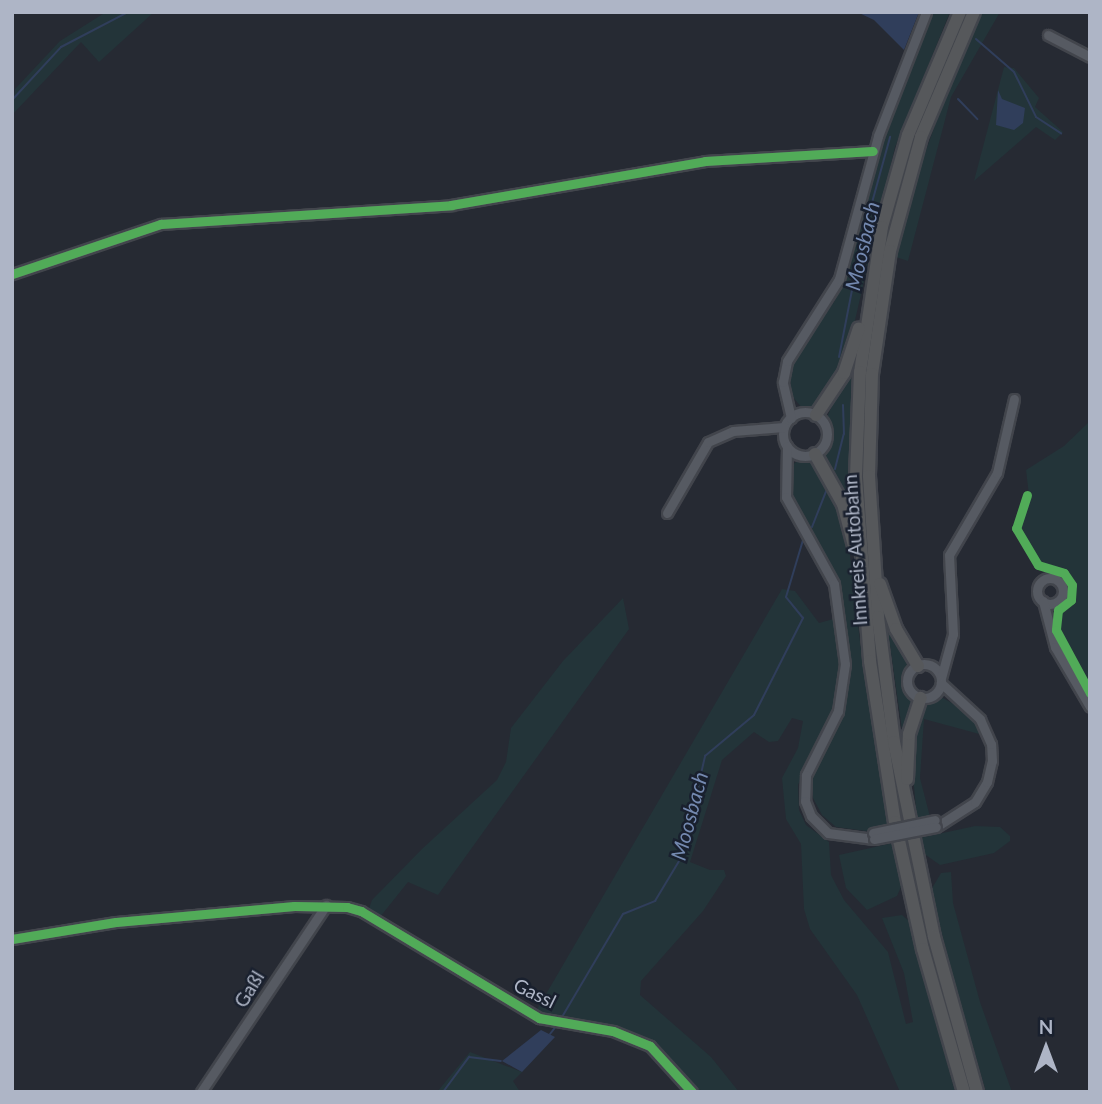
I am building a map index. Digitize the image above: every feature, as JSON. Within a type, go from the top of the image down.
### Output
[{"type":"highway","name":"Innkreis Autobahn","points":[[960,12],[908,135],[882,228],[868,305],[857,424],[861,570],[895,822],[923,949],[964,1092]]},
{"type":"highway","name":"Innkreis Autobahn","points":[[974,12],[921,137],[890,251],[876,328],[869,424],[873,561],[885,674],[906,804],[934,937],[977,1092]]},
{"type":"highway","points":[[816,415],[844,373],[868,305]]},
{"type":"highway","points":[[815,454],[843,503],[861,570]]},
{"type":"highway","points":[[873,561],[896,629],[924,666]]},
{"type":"highway","points":[[906,804],[909,734],[921,698]]},
{"type":"street","points":[[791,418],[783,382],[787,361],[839,279],[873,151],[926,12]]},
{"type":"street","points":[[1048,35],[1090,57]]},
{"type":"street","points":[[12,274],[161,224],[451,205],[705,160],[873,151]]},
{"type":"street","points":[[937,693],[953,634],[949,555],[997,473],[1014,399]]},
{"type":"street","points":[[786,467],[799,455],[815,454],[824,446],[828,433],[816,415],[802,412],[789,401]]},
{"type":"street","points":[[802,412],[791,418],[785,426],[786,497],[834,584],[845,664],[838,710],[806,775],[805,801],[823,829],[839,837],[857,838],[936,823],[949,819],[981,795],[992,761],[985,727],[941,680],[924,666]]},
{"type":"street","points":[[667,513],[707,443],[733,431],[767,431],[785,426]]},
{"type":"street","points":[[767,431],[799,455]]},
{"type":"street","points":[[1048,625],[1053,604],[1063,590],[1053,578],[1038,585],[1048,625],[1055,647],[1090,707]]},
{"type":"street","points":[[1043,601],[1053,604]]},
{"type":"street","points":[[947,654],[924,666],[907,682],[911,692],[921,698],[937,693],[957,700]]},
{"type":"street","points":[[12,939],[116,922],[327,905]]},
{"type":"street","name":"Gassl","points":[[327,905],[361,911],[539,1018],[613,1031],[650,1046],[692,1092]]},
{"type":"street","name":"Gaßl","points":[[201,1092],[327,905]]},
{"type":"shaded area","points":[[106,12],[154,12],[99,62],[81,42],[12,115],[15,89],[60,41]]},
{"type":"shaded area","points":[[932,12],[950,12],[895,147],[844,368],[817,410],[804,410],[790,394],[791,360],[834,302],[844,279],[879,142]]},
{"type":"shaded area","points":[[983,12],[1000,12],[951,97],[908,261],[896,257],[920,167],[952,78]]},
{"type":"shaded area","points":[[1004,67],[1014,68],[1039,98],[1035,107],[1063,132],[1055,140],[1036,127],[974,181]]},
{"type":"shaded area","points":[[848,371],[852,371],[851,518],[820,455],[831,438],[826,419]]},
{"type":"shaded area","points":[[1090,421],[1090,690],[1058,629],[1061,609],[1073,599],[1073,582],[1064,570],[1039,563],[1019,528],[1029,495],[1026,470],[1064,446]]},
{"type":"shaded area","points":[[800,459],[817,463],[826,475],[848,537],[863,668],[889,825],[866,831],[836,827],[822,815],[813,798],[812,780],[847,692],[849,657],[838,587],[829,560],[792,501],[787,480],[791,466]]},
{"type":"shaded area","points":[[782,589],[795,591],[819,623],[837,618],[841,677],[835,704],[798,785],[799,810],[806,825],[829,842],[831,875],[844,900],[888,952],[906,1024],[913,1022],[904,973],[882,918],[902,915],[909,921],[955,1092],[900,1092],[857,995],[810,929],[804,909],[801,844],[786,819],[782,778],[798,748],[803,721],[792,718],[778,741],[769,742],[754,732],[722,760],[690,862],[710,870],[724,870],[726,876],[703,911],[641,981],[640,995],[711,1057],[739,1092],[698,1092],[666,1056],[639,1037],[535,1013]]},
{"type":"shaded area","points":[[623,598],[629,629],[438,895],[408,882],[380,917],[368,911],[372,900],[422,849],[497,780],[506,762],[511,728],[563,661]]},
{"type":"shaded area","points":[[886,618],[912,665],[904,679],[913,698],[904,743]]},
{"type":"shaded area","points":[[943,698],[966,711],[983,735],[924,719],[920,778],[930,817],[917,819],[911,754],[920,708],[928,701]]},
{"type":"shaded area","points":[[975,826],[1000,827],[1010,836],[1010,841],[994,853],[940,865],[923,853],[920,838]]},
{"type":"shaded area","points":[[893,843],[901,887],[897,896],[867,910],[846,888],[839,855]]},
{"type":"shaded area","points":[[951,872],[953,903],[980,1002],[1012,1092],[986,1092],[954,982],[931,890],[941,873]]},
{"type":"shaded area","points":[[470,1052],[522,1072],[513,1081],[520,1092],[437,1092]]},
{"type":"water","points":[[857,12],[919,12],[904,50],[874,20]]},
{"type":"water","points":[[998,90],[1002,99],[1025,108],[1023,123],[1014,130],[996,125]]},
{"type":"water","points":[[541,1030],[555,1037],[522,1072],[502,1061]]},
{"type":"waterway","points":[[12,100],[61,47],[128,12]]},
{"type":"waterway","points":[[976,39],[1014,72],[1036,117],[1061,133]]},
{"type":"waterway","points":[[958,99],[977,119]]},
{"type":"waterway","name":"Moosbach","points":[[839,357],[862,239],[890,137]]},
{"type":"waterway","name":"Moosbach","points":[[835,469],[844,434],[843,405]]},
{"type":"waterway","name":"Moosbach","points":[[812,527],[827,489]]},
{"type":"waterway","name":"Moosbach","points":[[562,1017],[623,914],[655,901],[682,856],[705,756],[754,715],[803,618],[786,597],[803,540]]},
{"type":"waterway","name":"Moosbach","points":[[550,1034],[557,1025]]},
{"type":"waterway","name":"Moosbach","points":[[443,1092],[469,1057],[501,1061]]},
{"type":"cycle path","points":[[12,274],[161,224],[451,205],[705,161],[873,151]]},
{"type":"cycle path","points":[[1027,495],[1016,528],[1038,565],[1064,573],[1072,585],[1071,600],[1058,610],[1056,630],[1090,693]]},
{"type":"cycle path","points":[[12,939],[116,922],[294,906],[347,907],[361,911],[539,1018],[613,1031],[650,1046],[692,1092]]}]
